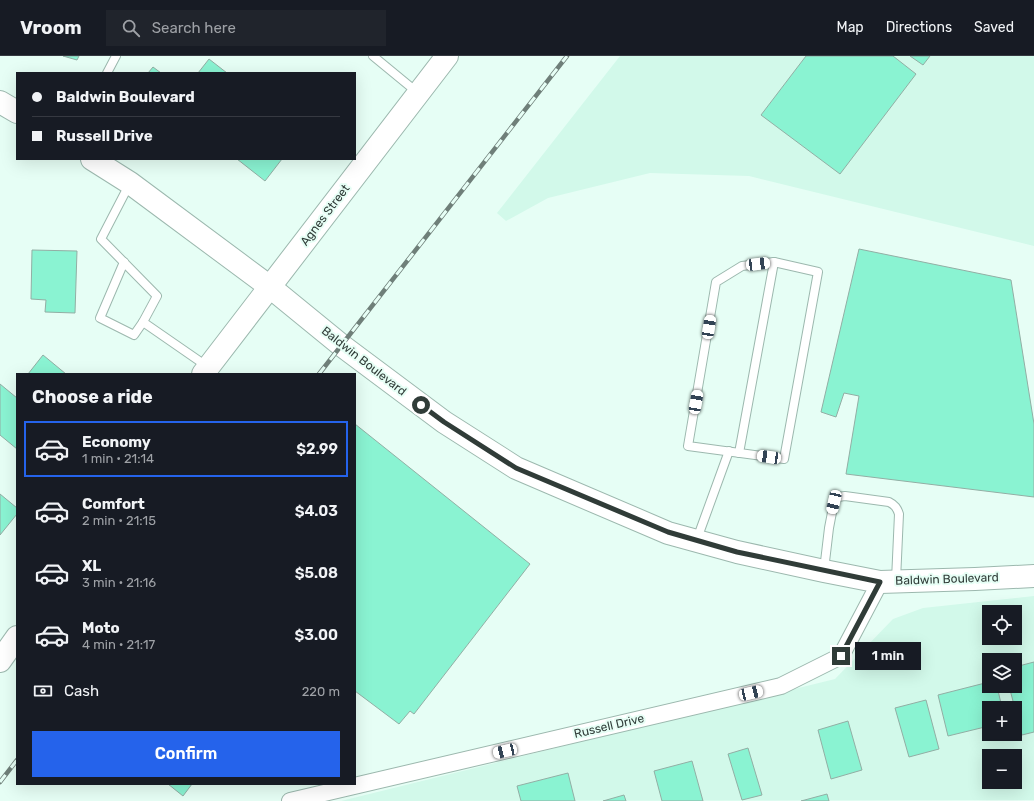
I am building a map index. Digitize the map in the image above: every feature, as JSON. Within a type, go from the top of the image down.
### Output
[{"type":"main road","name":"Agnes Street","points":[[205,371],[447,56]]},
{"type":"main road","points":[[0,102],[16,111]]},
{"type":"main road","name":"Baldwin Boulevard","points":[[94,160],[130,183],[270,287],[341,345],[444,422],[516,468],[668,532],[737,552],[824,571],[888,582],[1034,576]]},
{"type":"main road","points":[[0,661],[16,638]]},
{"type":"street","name":"Russell Drive","points":[[290,801],[781,686],[841,656],[888,582]]},
{"type":"lane","points":[[108,72],[116,56]]},
{"type":"lane","points":[[373,56],[418,93]]},
{"type":"lane","points":[[124,262],[100,318],[134,335],[157,296],[102,239],[130,183]]},
{"type":"lane","points":[[740,453],[774,262]]},
{"type":"lane","points":[[774,262],[818,272],[784,460],[728,452],[688,446],[716,282],[742,266],[774,262]]},
{"type":"lane","points":[[143,322],[205,371]]},
{"type":"lane","points":[[697,541],[728,452]]},
{"type":"lane","points":[[824,571],[834,502],[838,497],[845,496],[889,502],[898,509],[899,514],[888,582]]},
{"type":"shaded area","points":[[620,56],[1034,56],[1034,246],[749,176],[650,173],[548,198],[506,221],[497,213]]},
{"type":"shaded area","points":[[1034,596],[1034,800],[341,801],[835,679],[893,619],[923,608]]},
{"type":"building","points":[[63,56],[79,56],[77,60]]},
{"type":"building","points":[[806,56],[893,56],[916,74],[840,174],[761,115]]},
{"type":"building","points":[[910,56],[930,56],[923,65]]},
{"type":"building","points":[[209,59],[226,72],[199,72]]},
{"type":"building","points":[[153,67],[160,72],[149,72]]},
{"type":"building","points":[[238,160],[281,160],[265,181]]},
{"type":"building","points":[[859,249],[1011,280],[1034,424],[1034,497],[846,474],[859,396],[844,393],[836,417],[821,412]]},
{"type":"building","points":[[32,250],[77,251],[75,313],[45,312],[46,300],[31,299]]},
{"type":"building","points":[[43,355],[65,373],[29,373]]},
{"type":"building","points":[[0,384],[16,397],[16,448],[0,435]]},
{"type":"building","points":[[356,425],[530,564],[414,714],[410,711],[399,724],[356,692]]},
{"type":"building","points":[[0,494],[16,507],[16,515],[0,535]]},
{"type":"building","points":[[1034,662],[1034,732],[1022,735],[1022,701],[1013,701],[1011,693],[1022,693],[1022,665]]},
{"type":"building","points":[[982,684],[982,693],[999,693],[1000,701],[982,701],[982,728],[948,736],[938,695]]},
{"type":"building","points":[[926,700],[939,749],[909,757],[895,708]]},
{"type":"building","points":[[848,721],[862,770],[831,779],[818,730]]},
{"type":"building","points":[[748,748],[762,795],[742,800],[728,754]]},
{"type":"building","points":[[692,761],[703,801],[662,801],[654,771]]},
{"type":"building","points":[[568,773],[575,801],[521,801],[517,786]]},
{"type":"building","points":[[169,785],[191,785],[183,796]]},
{"type":"building","points":[[827,794],[829,801],[801,801]]},
{"type":"building","points":[[624,795],[626,801],[603,801]]},
{"type":"railway","points":[[320,373],[567,56]]},
{"type":"railway","points":[[0,782],[16,761]]},
{"type":"route","points":[[421,405],[444,422],[516,468],[593,502],[668,532],[737,552],[880,582],[841,656]]}]
